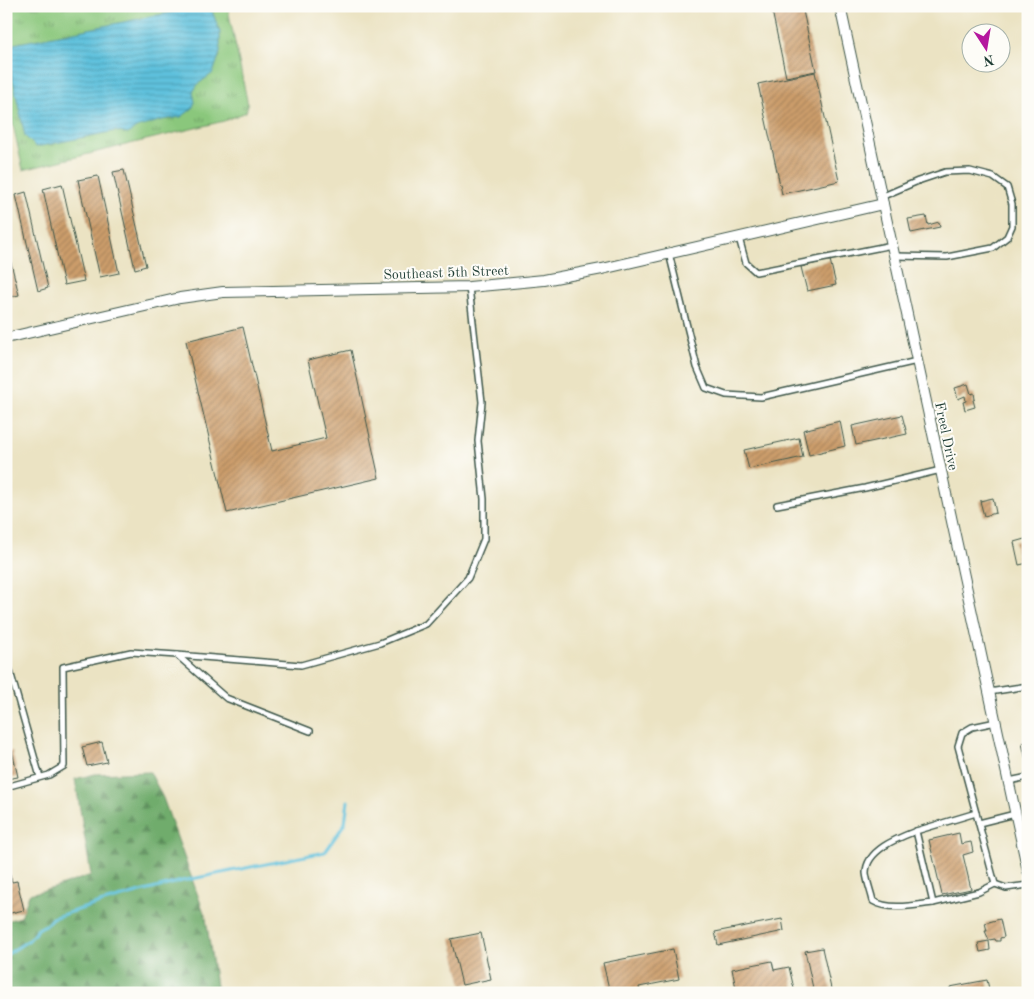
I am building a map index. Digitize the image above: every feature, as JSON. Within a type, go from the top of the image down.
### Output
[{"type":"street","name":"Freel Drive","points":[[840,6],[1015,814],[1025,849],[1028,871]]},
{"type":"street","name":"Southeast 5th Street","points":[[6,338],[180,298],[223,292],[469,287],[544,280],[739,237],[882,201]]},
{"type":"lane","points":[[882,201],[918,181],[945,172],[970,171],[994,177],[1006,187],[1012,204],[1012,226],[1007,237],[993,248],[947,257],[894,256]]},
{"type":"lane","points":[[739,237],[746,263],[756,272],[892,245]]},
{"type":"lane","points":[[669,253],[697,367],[706,388],[726,395],[761,397],[917,361]]},
{"type":"lane","points":[[6,787],[49,775],[64,766],[63,666],[131,652],[301,665],[380,643],[426,624],[468,578],[484,539],[484,500],[478,441],[482,402],[469,287]]},
{"type":"lane","points":[[777,504],[865,488],[941,470]]},
{"type":"lane","points":[[177,655],[226,698],[310,730]]},
{"type":"lane","points":[[6,657],[40,777]]},
{"type":"lane","points":[[989,692],[1028,686]]},
{"type":"lane","points":[[995,884],[958,746],[962,732],[972,727],[996,722]]},
{"type":"lane","points":[[1008,781],[1028,777]]},
{"type":"lane","points":[[976,813],[916,831],[890,842],[871,859],[866,872],[873,901],[880,905],[910,906],[934,903],[979,892],[995,884],[1006,888],[1028,885]]},
{"type":"lane","points":[[979,823],[1015,814]]},
{"type":"lane","points":[[916,831],[934,903]]},
{"type":"green space","points":[[6,6],[229,6],[229,14],[248,105],[246,112],[224,121],[23,170],[6,93]]},
{"type":"green space","points":[[150,772],[163,798],[206,918],[217,993],[6,993],[6,921],[21,917],[29,894],[54,888],[91,875],[75,779],[95,774]]},
{"type":"water","points":[[188,9],[212,11],[220,32],[220,53],[213,73],[198,84],[193,92],[195,102],[192,109],[181,117],[162,120],[136,128],[128,134],[115,131],[36,147],[25,136],[7,53],[14,44]]},
{"type":"building","points":[[771,6],[802,6],[816,71],[786,77]]},
{"type":"building","points":[[815,72],[839,181],[782,194],[758,84]]},
{"type":"building","points":[[124,170],[146,266],[135,269],[113,172]]},
{"type":"building","points":[[98,176],[119,273],[100,277],[78,180]]},
{"type":"building","points":[[62,184],[84,281],[64,285],[43,189]]},
{"type":"building","points":[[26,192],[48,288],[38,291],[16,195]]},
{"type":"building","points":[[926,216],[928,225],[939,222],[940,227],[911,233],[908,219]]},
{"type":"building","points":[[6,243],[19,295],[6,298]]},
{"type":"building","points":[[830,260],[836,285],[807,291],[801,267]]},
{"type":"building","points":[[243,327],[272,451],[326,438],[308,360],[351,350],[379,478],[227,513],[186,341]]},
{"type":"building","points":[[968,384],[971,394],[974,393],[975,407],[965,410],[963,402],[966,401],[965,396],[958,399],[955,388]]},
{"type":"building","points":[[902,415],[907,434],[856,445],[852,426]]},
{"type":"building","points":[[840,421],[845,446],[809,455],[803,430]]},
{"type":"building","points":[[799,438],[803,457],[749,469],[744,450]]},
{"type":"building","points":[[993,498],[996,513],[984,516],[980,501]]},
{"type":"building","points":[[1028,538],[1028,563],[1019,565],[1014,542]]},
{"type":"building","points":[[1028,741],[1028,765],[1027,765],[1022,743]]},
{"type":"building","points":[[102,742],[107,762],[87,766],[82,747]]},
{"type":"building","points":[[12,751],[18,777],[6,779],[6,752]]},
{"type":"building","points":[[959,833],[961,844],[971,842],[973,852],[963,855],[971,889],[942,895],[929,840]]},
{"type":"building","points":[[6,861],[12,882],[17,881],[24,910],[6,914]]},
{"type":"building","points":[[782,919],[784,931],[718,945],[715,932]]},
{"type":"building","points":[[1000,919],[1004,937],[1000,938],[1000,941],[995,939],[989,940],[985,931],[987,931],[985,923]]},
{"type":"building","points":[[481,933],[491,979],[462,985],[451,939]]},
{"type":"building","points":[[989,941],[990,950],[980,952],[978,943]]},
{"type":"building","points":[[822,948],[832,993],[814,993],[805,951]]},
{"type":"building","points":[[673,949],[679,979],[639,987],[640,993],[610,993],[603,963]]},
{"type":"building","points":[[772,961],[774,970],[789,967],[795,993],[737,993],[732,969]]},
{"type":"building","points":[[987,980],[990,993],[951,993],[950,987]]},
{"type":"building","points":[[594,989],[594,993],[577,993],[577,992]]},
{"type":"building","points":[[899,989],[900,993],[883,993],[883,992]]},
{"type":"waterway","points":[[6,955],[29,940],[38,929],[47,924],[52,918],[182,881],[325,852],[345,823],[348,801]]}]
